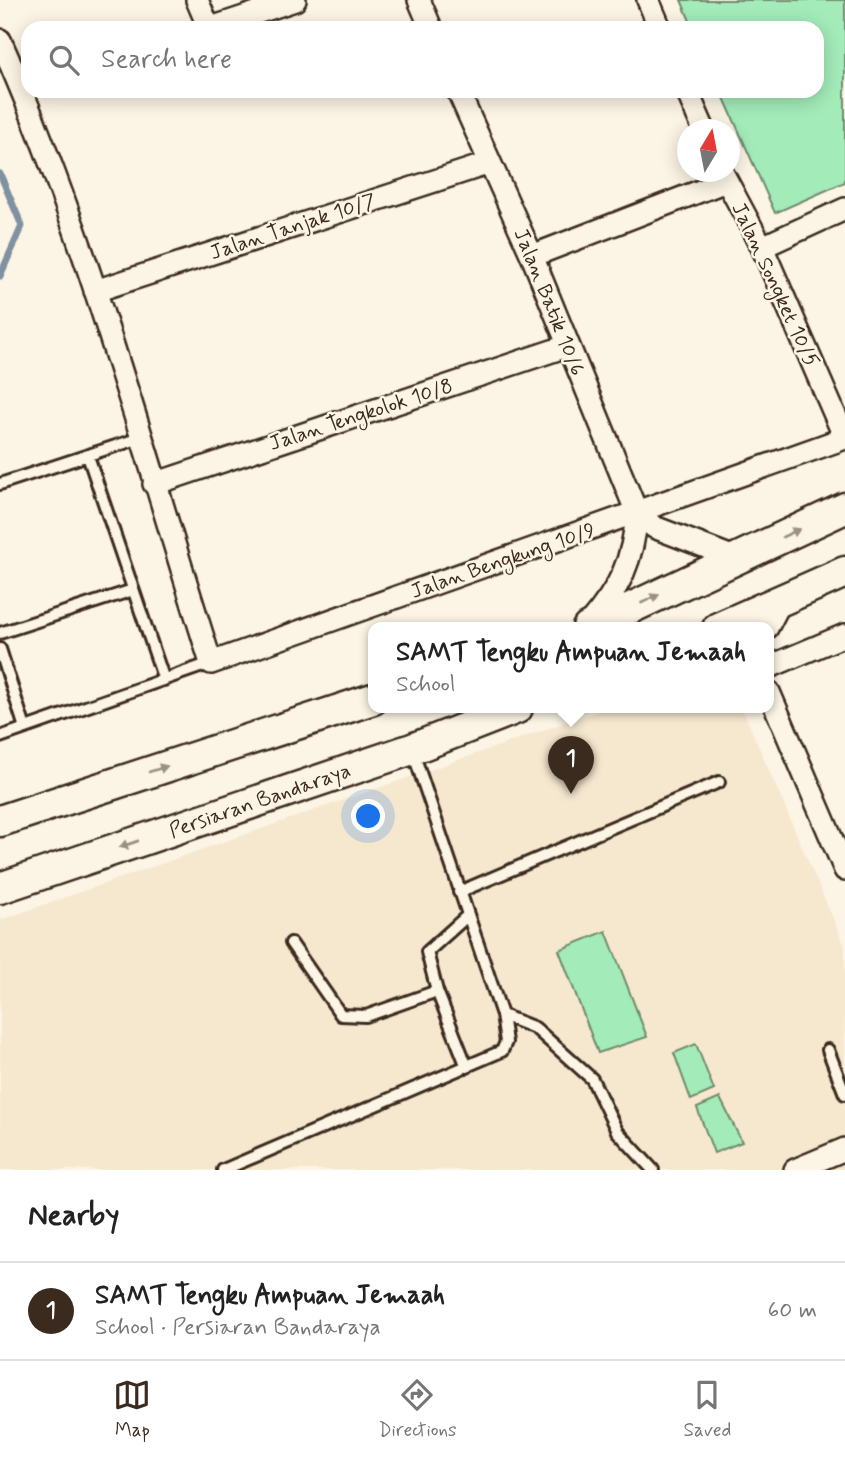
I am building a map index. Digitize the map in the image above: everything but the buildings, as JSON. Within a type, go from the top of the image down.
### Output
[{"type":"main road","points":[[600,622],[845,508]]},
{"type":"main road","points":[[732,622],[845,572]]},
{"type":"main road","points":[[0,821],[368,701]]},
{"type":"main road","name":"Persiaran Bandaraya","points":[[0,888],[412,749],[504,713]]},
{"type":"street","points":[[197,0],[207,21]]},
{"type":"street","points":[[231,21],[295,0]]},
{"type":"street","points":[[419,0],[428,21]]},
{"type":"street","points":[[648,0],[657,21]]},
{"type":"street","points":[[0,40],[21,79]]},
{"type":"street","points":[[28,98],[95,291],[211,663]]},
{"type":"street","name":"Jalan Batik 10/6","points":[[461,98],[532,256],[637,513],[635,548],[611,598],[592,622]]},
{"type":"street","points":[[690,98],[699,119]]},
{"type":"street","name":"Jalan Tanjak 10/7","points":[[95,291],[490,163]]},
{"type":"street","points":[[532,256],[710,182]]},
{"type":"street","name":"Jalan Songket 10/5","points":[[727,182],[762,247],[845,438]]},
{"type":"street","points":[[762,247],[845,209]]},
{"type":"street","name":"Jalan Tengkolok 10/8","points":[[155,484],[567,346]]},
{"type":"street","name":"Jalan Bengkung 10/9","points":[[211,663],[845,438]]},
{"type":"street","points":[[637,513],[653,527],[737,559]]},
{"type":"street","points":[[770,622],[779,605],[800,593]]},
{"type":"street","points":[[774,665],[845,635]]},
{"type":"street","points":[[774,704],[845,870]]},
{"type":"street","points":[[795,1170],[845,1149]]},
{"type":"lane","points":[[0,484],[140,438]]},
{"type":"lane","points":[[88,456],[164,680]]},
{"type":"lane","points":[[0,633],[134,590]]},
{"type":"lane","points":[[0,649],[25,728]]},
{"type":"lane","points":[[0,737],[211,663]]},
{"type":"lane","points":[[223,1170],[502,1051],[506,1042],[502,1015],[412,749]]},
{"type":"lane","points":[[459,892],[719,782]]},
{"type":"lane","points":[[467,916],[427,952],[437,991],[467,1067]]},
{"type":"lane","points":[[291,943],[341,1015],[366,1016],[437,991]]},
{"type":"lane","points":[[502,1015],[535,1028],[592,1079],[617,1131],[653,1170]]},
{"type":"lane","points":[[828,1050],[845,1094]]},
{"type":"shaded area","points":[[593,713],[744,713],[845,946],[845,1170],[0,1170],[0,920]]},
{"type":"green space","points":[[681,0],[845,0],[845,182],[775,213],[740,134],[740,119],[733,119],[724,98],[824,98],[824,21],[690,21]]},
{"type":"green space","points":[[606,931],[647,1037],[598,1053],[559,950]]},
{"type":"green space","points":[[696,1044],[714,1090],[691,1100],[674,1053]]},
{"type":"green space","points":[[720,1098],[742,1142],[714,1153],[697,1108]]},
{"type":"waterway","points":[[0,174],[22,226],[0,276]]},
{"type":"place","name":"SAMT Tengku Ampuan Jemaah","points":[[571,794]]}]
